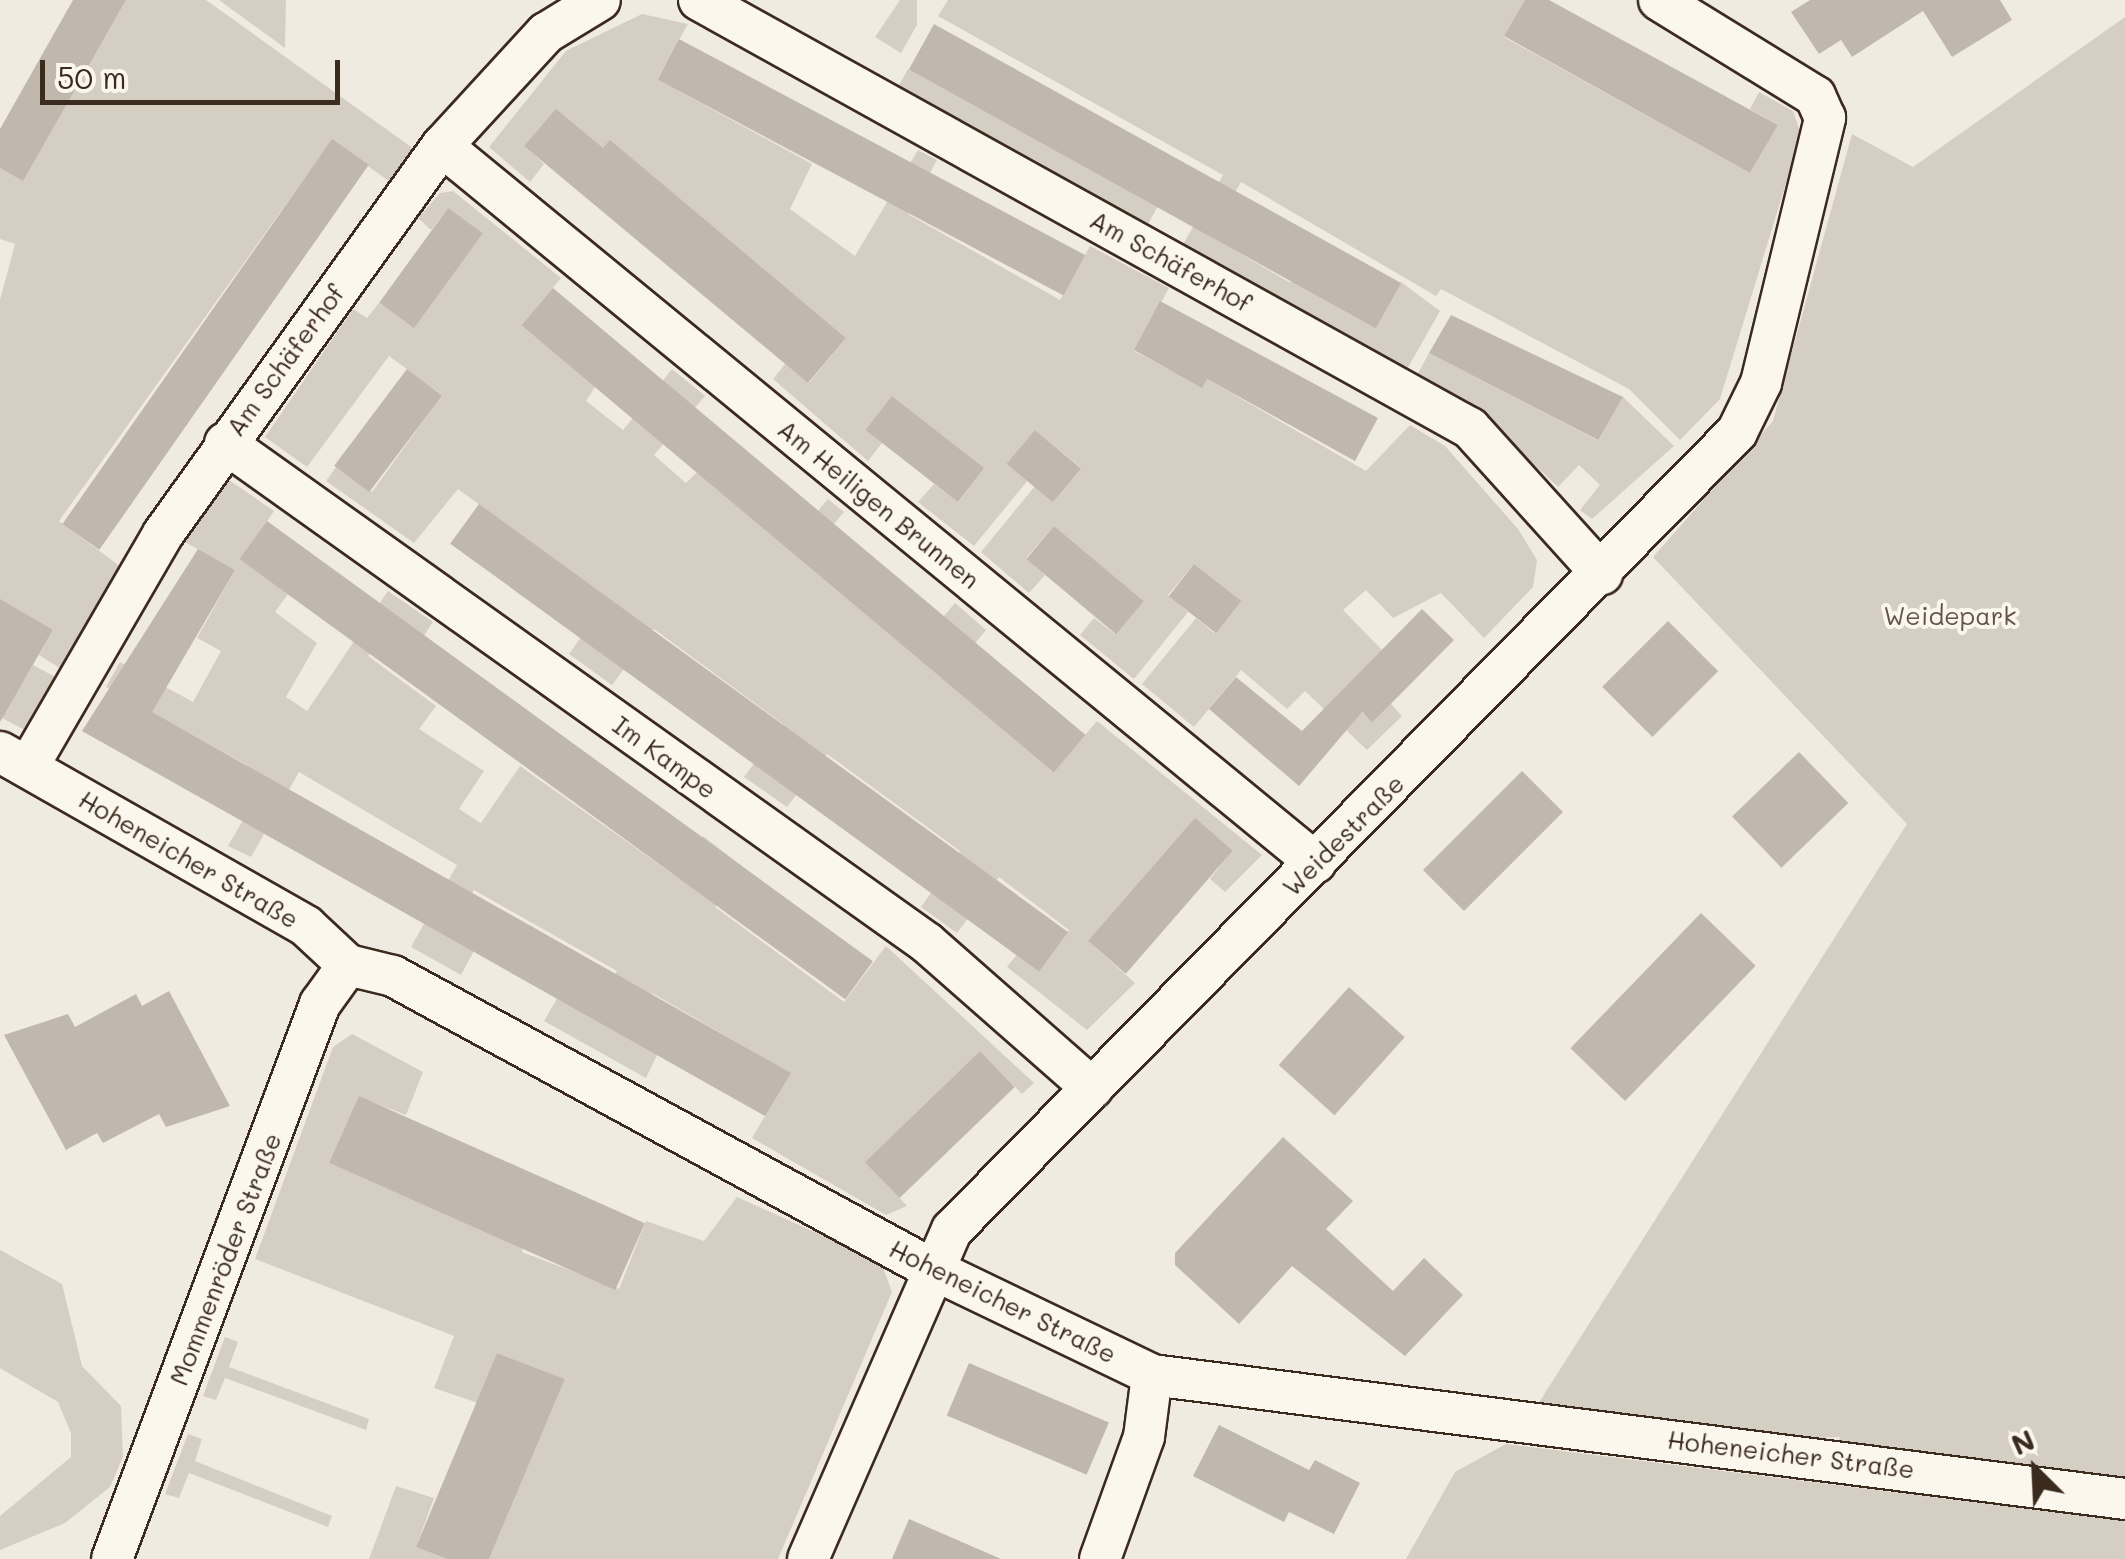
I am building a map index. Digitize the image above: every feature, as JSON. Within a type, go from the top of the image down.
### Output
[{"type":"street","name":"Am Schäferhof","points":[[14,760],[226,443],[442,146],[546,32],[600,0]]},
{"type":"street","name":"Am Schäferhof","points":[[700,0],[1470,428],[1602,574]]},
{"type":"street","name":"Weidestraße","points":[[808,1559],[930,1268],[952,1230],[1699,480],[1761,384],[1825,118],[1815,96],[1659,0]]},
{"type":"street","name":"Am Heiligen Brunnen","points":[[442,146],[1316,863]]},
{"type":"street","name":"Im Kampe","points":[[226,443],[926,944],[1092,1088]]},
{"type":"street","name":"Hoheneicher Straße","points":[[14,760],[306,926],[348,965],[393,976],[930,1268],[1152,1375],[2125,1499]]},
{"type":"street","name":"Mommenröder Straße","points":[[112,1559],[320,1004],[348,965]]},
{"type":"street","points":[[1100,1559],[1144,1437],[1152,1375]]},
{"type":"green space","points":[[126,0],[206,0],[414,149],[390,182],[332,140],[59,521],[121,567],[63,670],[39,655],[53,630],[0,611],[0,300],[15,244],[0,239],[0,168],[23,180]]},
{"type":"green space","points":[[219,0],[286,0],[285,48]]},
{"type":"green space","points":[[900,0],[917,0],[917,25],[901,53],[875,37]]},
{"type":"green space","points":[[948,0],[1525,0],[1504,37],[1750,173],[1778,125],[1750,109],[1759,92],[1793,111],[1801,134],[1720,399],[1680,440],[1629,389],[1441,289],[1436,296],[1241,182],[1210,236],[1289,282],[1401,282],[1440,311],[1406,371],[1182,246],[1223,175],[938,16]]},
{"type":"green space","points":[[642,14],[688,24],[657,79],[812,164],[790,209],[855,256],[918,150],[937,160],[908,214],[1060,300],[1090,246],[1169,288],[1134,351],[1202,387],[1207,379],[1366,471],[1410,425],[1445,446],[1518,529],[1537,560],[1533,587],[1484,638],[1441,593],[1393,618],[1366,590],[1343,610],[1382,650],[1341,692],[1372,723],[1391,704],[1402,716],[1367,750],[1305,691],[1287,709],[1241,670],[1194,727],[1142,684],[1196,618],[1214,633],[1240,601],[1194,564],[1168,595],[1188,612],[1134,679],[1080,635],[1094,618],[1115,634],[1142,601],[1054,526],[1026,558],[1045,575],[1029,593],[981,552],[1035,486],[1080,467],[1035,430],[1008,464],[1028,480],[974,546],[918,502],[934,484],[958,502],[984,468],[892,396],[882,443],[868,461],[773,379],[785,364],[809,383],[846,338],[610,141],[603,148],[525,146],[544,164],[530,182],[489,147],[566,51]]},
{"type":"green space","name":"Weidepark","points":[[2125,17],[2125,1485],[1837,1447],[1840,1437],[1788,1439],[1538,1404],[1907,824],[1653,557],[1773,421],[1852,134],[1913,167]]},
{"type":"green space","points":[[908,69],[1157,207],[1147,226],[897,88]]},
{"type":"green space","points":[[453,191],[561,278],[522,326],[595,387],[586,401],[623,430],[672,369],[705,396],[654,455],[686,483],[697,472],[787,547],[828,499],[844,512],[804,560],[913,652],[955,603],[986,630],[947,677],[1056,769],[1097,721],[1262,855],[1225,892],[1210,879],[1232,851],[1089,942],[1135,983],[1087,1030],[1007,967],[1018,953],[1039,969],[1069,930],[999,877],[957,933],[921,907],[960,851],[827,754],[787,807],[744,777],[783,724],[654,629],[612,685],[569,654],[608,599],[458,489],[414,543],[326,481],[336,467],[372,492],[442,395],[389,356],[307,467],[265,437],[353,309],[367,318],[379,303],[414,327],[448,208],[431,230],[418,218],[440,193]]},
{"type":"green space","points":[[1429,353],[1597,440],[1623,397],[1674,446],[1592,519],[1580,510],[1600,485],[1579,465],[1558,487],[1477,411],[1417,375]]},
{"type":"green space","points":[[229,480],[274,511],[241,560],[288,594],[275,612],[317,643],[286,697],[307,711],[388,591],[433,622],[423,637],[395,617],[368,656],[436,706],[419,729],[484,771],[459,809],[481,823],[520,766],[674,875],[703,836],[743,867],[715,907],[844,1002],[886,946],[1034,1083],[1022,1094],[980,1051],[866,1162],[907,1206],[886,1215],[752,1138],[790,1073],[652,993],[627,1034],[658,1053],[646,1078],[544,1021],[559,995],[592,1014],[617,971],[474,890],[449,934],[475,949],[461,975],[411,947],[457,865],[299,772],[251,857],[228,846],[243,820],[223,809],[247,765],[106,687],[120,662],[193,702],[221,651],[197,638],[235,570],[185,542]]},
{"type":"green space","points":[[33,665],[59,679],[25,730],[0,717],[0,682],[17,692]]},
{"type":"green space","points":[[352,1034],[423,1072],[406,1115],[359,1097],[333,1164],[524,1244],[522,1252],[619,1289],[646,1221],[704,1241],[737,1197],[881,1262],[892,1292],[778,1559],[489,1559],[565,1379],[497,1353],[478,1403],[434,1388],[454,1336],[255,1259],[333,1047]]},
{"type":"green space","points":[[0,1250],[62,1284],[82,1366],[121,1406],[123,1457],[110,1487],[65,1523],[0,1550],[0,1516],[71,1457],[71,1433],[58,1402],[0,1368]]},
{"type":"green space","points":[[225,1337],[238,1342],[229,1367],[369,1419],[366,1430],[225,1378],[216,1400],[203,1396]]},
{"type":"green space","points":[[188,1434],[202,1439],[195,1461],[332,1516],[328,1527],[189,1473],[179,1498],[165,1494]]},
{"type":"green space","points":[[1506,1444],[2125,1521],[2125,1559],[1406,1559],[1455,1472]]},
{"type":"green space","points":[[396,1486],[434,1498],[416,1547],[447,1559],[369,1559]]},
{"type":"building","points":[[73,0],[126,0],[23,181],[0,168],[0,129]]},
{"type":"building","points":[[1525,0],[1549,0],[1778,125],[1750,173],[1504,36]]},
{"type":"building","points":[[1810,0],[2000,0],[2012,20],[1952,57],[1923,11],[1852,57],[1841,40],[1819,54],[1791,12]]},
{"type":"building","points":[[934,24],[1401,283],[1376,328],[909,69]]},
{"type":"building","points":[[679,39],[1085,255],[1064,296],[657,80]]},
{"type":"building","points":[[556,109],[603,148],[610,140],[846,338],[808,383],[524,146]]},
{"type":"building","points":[[332,139],[369,165],[99,550],[62,524]]},
{"type":"building","points":[[448,208],[483,233],[414,328],[379,303]]},
{"type":"building","points":[[553,288],[1085,735],[1054,772],[522,326]]},
{"type":"building","points":[[1160,301],[1378,418],[1355,461],[1207,379],[1202,388],[1134,350]]},
{"type":"building","points":[[1451,315],[1623,397],[1598,440],[1429,353]]},
{"type":"building","points":[[407,369],[442,395],[369,492],[334,466]]},
{"type":"building","points":[[892,396],[984,468],[958,502],[866,430]]},
{"type":"building","points":[[1035,430],[1081,469],[1053,502],[1007,464]]},
{"type":"building","points":[[479,504],[1068,932],[1039,972],[450,544]]},
{"type":"building","points":[[267,521],[873,961],[845,999],[239,559]]},
{"type":"building","points":[[1054,526],[1144,601],[1116,634],[1026,559]]},
{"type":"building","points":[[198,549],[235,570],[152,712],[791,1073],[765,1116],[82,731]]},
{"type":"building","points":[[1194,564],[1241,601],[1216,633],[1169,596]]},
{"type":"building","points":[[0,599],[53,630],[0,722]]},
{"type":"building","points":[[1422,609],[1454,640],[1372,723],[1362,712],[1299,786],[1209,709],[1236,677],[1302,731]]},
{"type":"building","points":[[1668,621],[1718,671],[1652,737],[1602,687]]},
{"type":"building","points":[[1799,752],[1848,803],[1781,868],[1732,817]]},
{"type":"building","points":[[1522,771],[1563,812],[1464,911],[1423,870]]},
{"type":"building","points":[[1195,818],[1233,851],[1126,974],[1088,941]]},
{"type":"building","points":[[1701,913],[1756,966],[1625,1101],[1570,1048]]},
{"type":"building","points":[[1349,987],[1405,1037],[1334,1115],[1279,1065]]},
{"type":"building","points":[[169,991],[230,1106],[166,1127],[159,1114],[103,1143],[97,1133],[66,1150],[4,1035],[68,1014],[75,1027],[136,994],[142,1006]]},
{"type":"building","points":[[980,1051],[1015,1087],[900,1198],[865,1162]]},
{"type":"building","points":[[359,1096],[645,1223],[615,1290],[329,1163]]},
{"type":"building","points":[[1283,1137],[1353,1201],[1326,1229],[1393,1291],[1424,1258],[1463,1295],[1405,1356],[1292,1266],[1239,1324],[1175,1265],[1175,1253]]},
{"type":"building","points":[[497,1353],[565,1379],[489,1559],[447,1559],[416,1547]]},
{"type":"building","points":[[969,1363],[1109,1422],[1087,1475],[947,1415]]},
{"type":"building","points":[[1219,1425],[1309,1470],[1315,1460],[1360,1483],[1334,1534],[1289,1512],[1284,1522],[1193,1476]]},
{"type":"building","points":[[909,1519],[1001,1559],[892,1559]]}]
